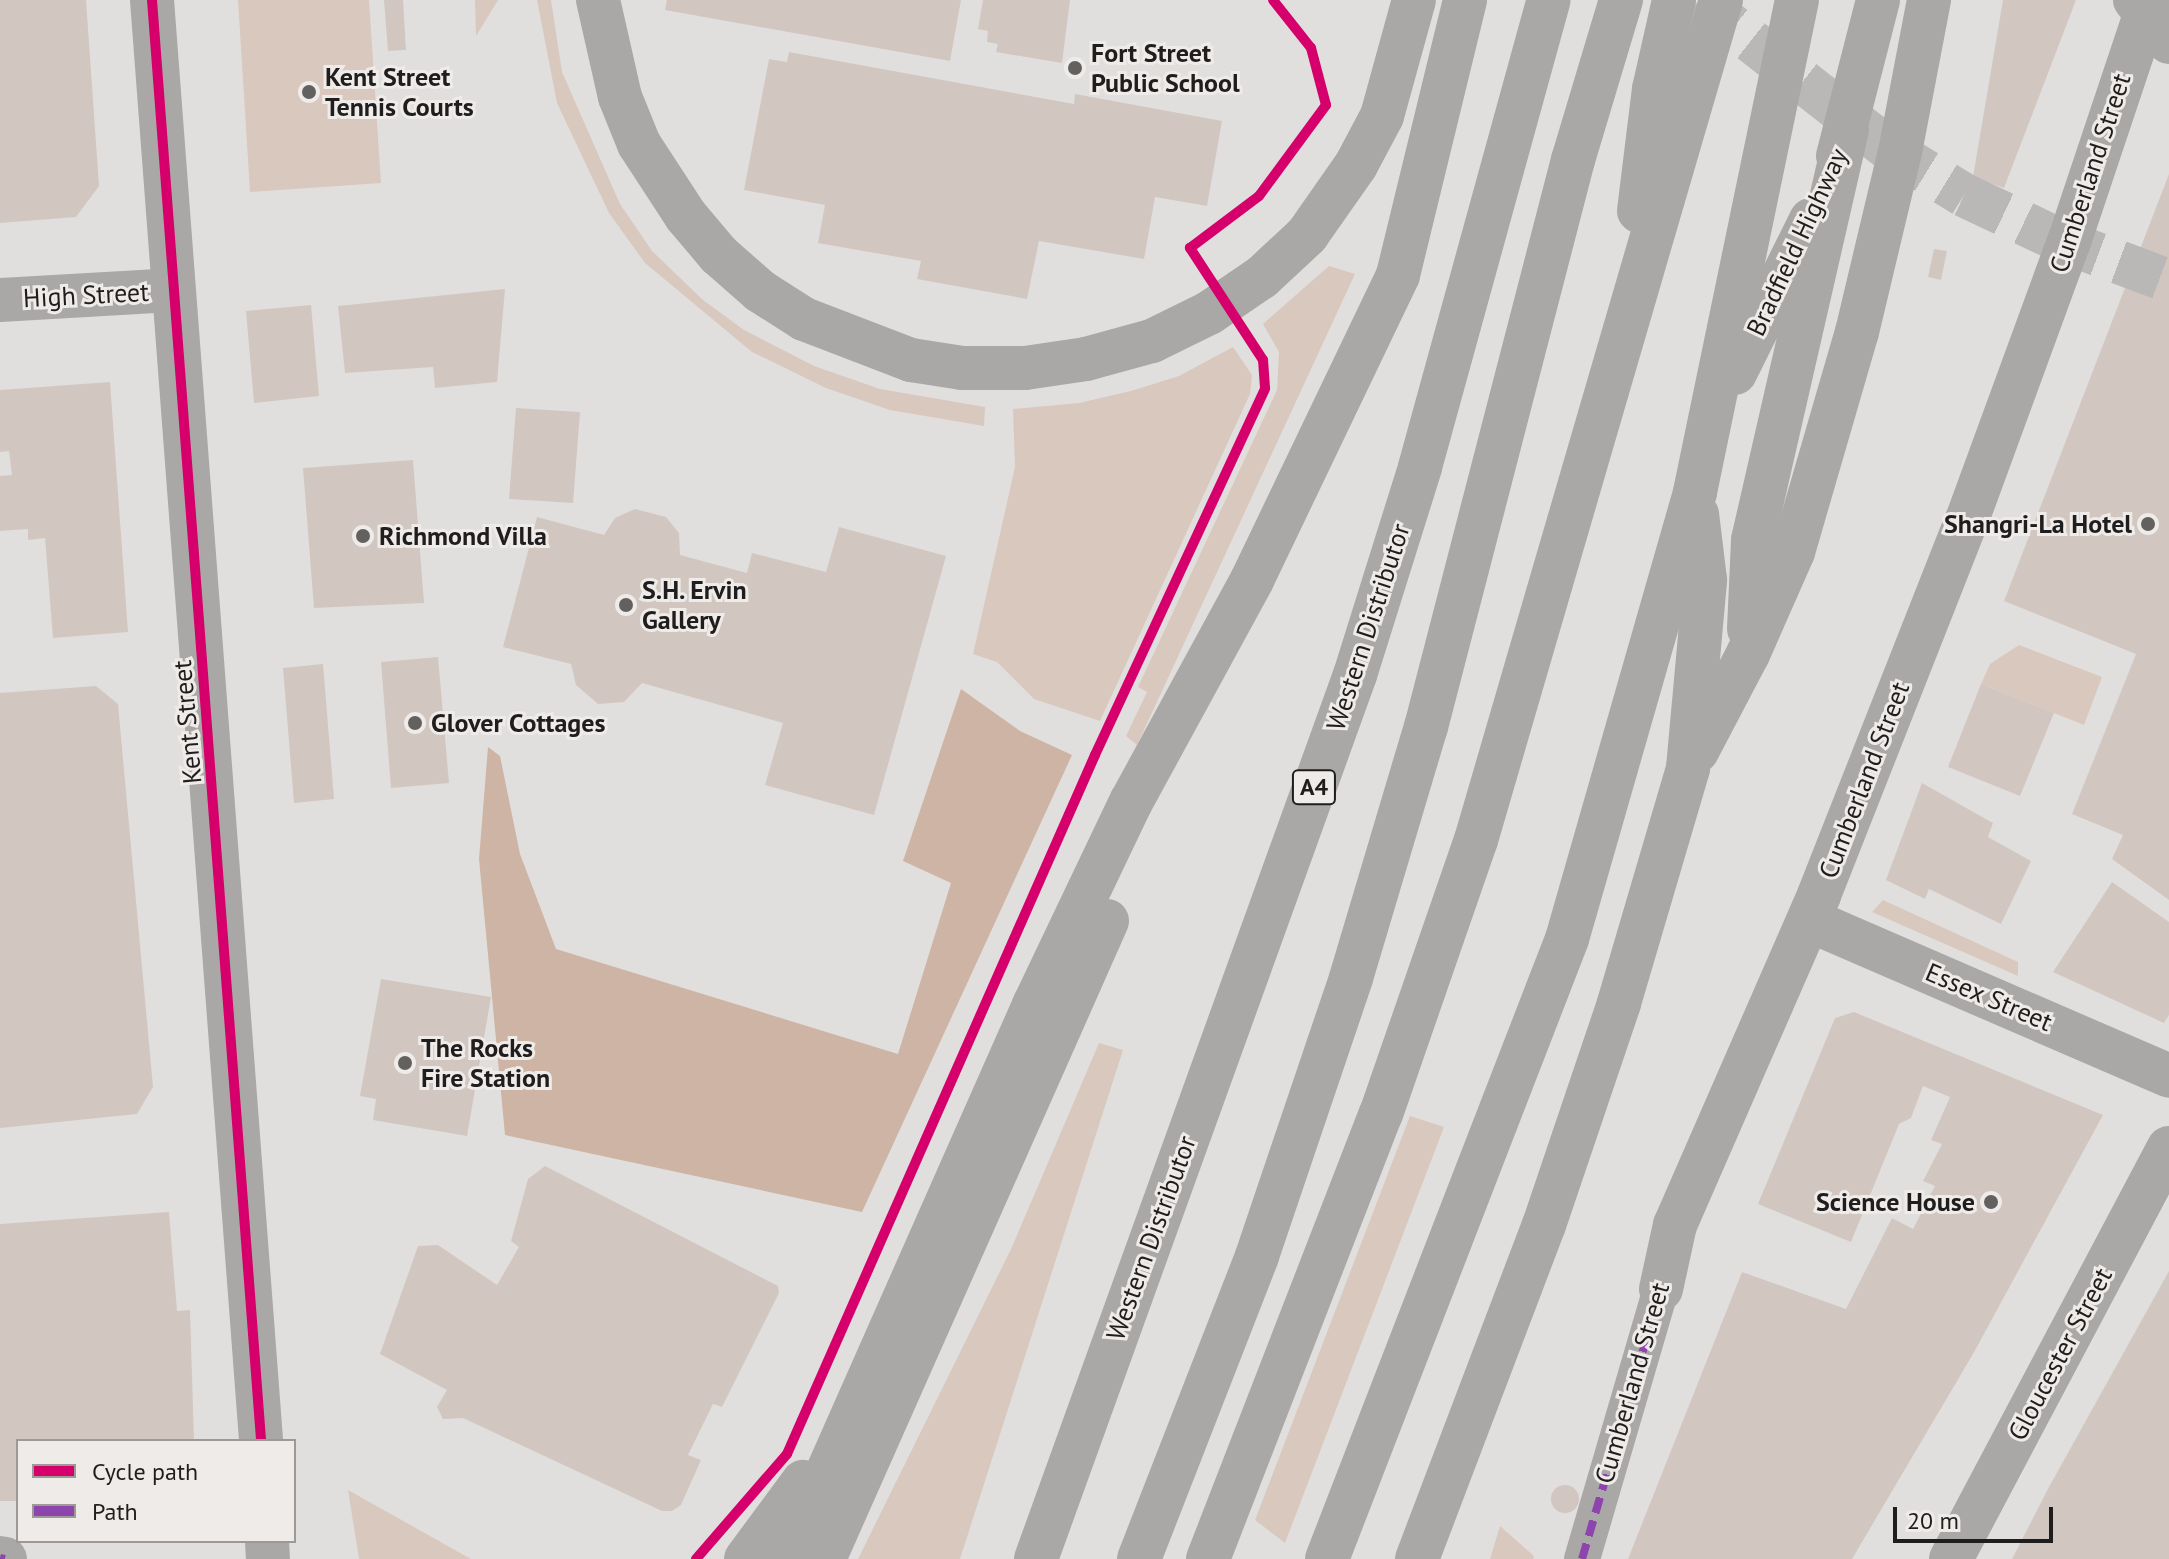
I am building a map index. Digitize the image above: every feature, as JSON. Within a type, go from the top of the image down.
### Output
[{"type":"highway","points":[[598,0],[620,97],[639,144],[686,216],[719,255],[760,291],[804,319],[911,360],[962,368],[1025,368],[1086,359],[1152,341],[1209,313],[1262,277],[1307,235],[1363,153],[1382,116],[1414,0]]},
{"type":"highway","points":[[789,1559],[980,1121],[1131,802],[1252,580],[1398,275],[1465,0]]},
{"type":"highway","name":"Western Distributor","points":[[1036,1559],[1355,675],[1420,467],[1549,0]]},
{"type":"highway","points":[[1139,1559],[1257,1256],[1351,978],[1426,727],[1573,160],[1621,0]]},
{"type":"highway","points":[[1622,353],[1654,89],[1674,0]]},
{"type":"highway","points":[[1208,1559],[1381,1114],[1476,840],[1622,353],[1721,0]]},
{"type":"highway","points":[[1327,1559],[1567,939],[1695,492],[1797,0]]},
{"type":"highway","name":"Bradfield Highway","points":[[1707,431],[1827,185],[1847,130],[1878,0]]},
{"type":"highway","points":[[1688,768],[1748,654],[1793,552],[1857,332],[1900,152],[1929,0]]},
{"type":"highway","points":[[2135,0],[2169,42]]},
{"type":"highway","points":[[1748,654],[1753,540],[1847,130]]},
{"type":"highway","points":[[1417,1559],[1544,1225],[1619,1003],[1688,768],[1705,580],[1695,492]]},
{"type":"highway","points":[[824,1559],[1159,806],[1252,580]]},
{"type":"highway","points":[[746,1559],[845,1426]]},
{"type":"street","name":"Kent Street","points":[[152,0],[172,290],[218,826],[261,1439]]},
{"type":"street","name":"Cumberland Street","points":[[1582,1559],[1661,1289],[1680,1211],[1809,920],[1967,520],[2069,242],[2150,0]]},
{"type":"street","name":"High Street","points":[[0,300],[172,290]]},
{"type":"street","name":"Essex Street","points":[[1809,920],[2169,1076]]},
{"type":"street","name":"Gloucester Street","points":[[1951,1559],[2169,1148]]},
{"type":"shaded area","name":"Kent Street Tennis Courts","points":[[238,0],[369,0],[381,183],[250,192]]},
{"type":"shaded area","points":[[475,0],[498,0],[476,36]]},
{"type":"shaded area","points":[[537,0],[551,0],[562,72],[620,204],[652,251],[703,300],[744,330],[814,366],[880,389],[985,407],[984,426],[890,410],[826,388],[752,352],[645,263],[609,213],[557,103]]},
{"type":"shaded area","points":[[1329,266],[1355,274],[1137,745],[1126,736],[1147,692],[1138,687],[1277,390],[1279,352],[1263,324]]},
{"type":"shaded area","points":[[1233,347],[1252,375],[1250,394],[1100,721],[1034,699],[997,662],[973,654],[1015,467],[1013,409],[1079,403],[1131,391],[1179,376]]},
{"type":"shaded area","points":[[2019,645],[2102,677],[2084,725],[1981,684],[1990,664]]},
{"type":"shaded area","points":[[961,689],[1020,731],[1072,755],[862,1212],[505,1135],[479,859],[488,747],[500,756],[520,854],[556,949],[898,1054],[951,883],[903,861]]},
{"type":"shaded area","points":[[1883,900],[2018,962],[2018,976],[1872,912]]},
{"type":"shaded area","points":[[1099,1043],[1123,1050],[960,1559],[858,1559],[1012,1247]]},
{"type":"shaded area","points":[[1410,1116],[1444,1127],[1285,1543],[1255,1520]]},
{"type":"shaded area","points":[[348,1490],[471,1559],[359,1559]]},
{"type":"shaded area","points":[[1500,1526],[1534,1556],[1533,1559],[1490,1559]]},
{"type":"building","points":[[0,0],[86,0],[99,186],[76,217],[0,223]]},
{"type":"building","points":[[384,0],[403,0],[406,50],[388,51]]},
{"type":"building","points":[[667,0],[961,0],[950,61],[665,10]]},
{"type":"building","points":[[983,0],[1070,0],[1062,63],[996,52],[998,44],[987,42],[988,31],[978,29]]},
{"type":"building","points":[[2003,0],[2076,0],[2004,188],[1973,177]]},
{"type":"building","points":[[789,52],[1074,104],[1075,94],[1222,121],[1207,206],[1155,197],[1144,259],[1039,241],[1027,299],[917,279],[921,261],[818,243],[825,205],[744,190],[769,59],[787,62]]},
{"type":"building","points":[[2169,174],[2169,900],[2112,859],[2123,835],[2072,814],[2136,654],[2004,601]]},
{"type":"building","points":[[1934,249],[1947,251],[1941,280],[1928,277]]},
{"type":"building","points":[[505,289],[497,382],[435,388],[433,367],[345,373],[338,306]]},
{"type":"building","points":[[311,305],[319,396],[254,403],[246,311]]},
{"type":"building","points":[[110,382],[128,632],[53,638],[45,538],[28,540],[28,529],[0,531],[0,476],[12,475],[9,451],[0,452],[0,390]]},
{"type":"building","points":[[516,408],[580,412],[573,503],[509,499]]},
{"type":"building","name":"Richmond Villa","points":[[413,460],[424,603],[314,608],[303,468]]},
{"type":"building","points":[[635,509],[666,517],[679,533],[680,555],[747,573],[752,553],[826,572],[839,527],[946,556],[874,815],[765,785],[783,723],[642,683],[624,702],[598,704],[576,685],[571,664],[503,647],[537,517],[604,535],[615,518]]},
{"type":"building","name":"Glover Cottages","points":[[438,657],[449,783],[391,788],[381,662]]},
{"type":"building","points":[[323,664],[334,799],[294,803],[283,668]]},
{"type":"building","points":[[1981,684],[2054,713],[2020,796],[1948,767]]},
{"type":"building","points":[[96,686],[118,704],[153,1087],[137,1114],[0,1128],[0,693]]},
{"type":"building","points":[[1922,783],[1993,823],[1988,837],[2031,861],[2001,924],[1929,889],[1925,899],[1886,880]]},
{"type":"building","points":[[2112,882],[2169,922],[2169,1015],[2164,1023],[2053,972]]},
{"type":"building","points":[[381,979],[491,997],[467,1136],[373,1120],[376,1099],[360,1096]]},
{"type":"building","points":[[1854,1012],[2103,1115],[1973,1354],[1852,1559],[1628,1559],[1742,1272],[1846,1309],[1892,1218],[1913,1229],[1935,1186],[1923,1181],[1942,1144],[1931,1140],[1950,1097],[1923,1086],[1911,1118],[1899,1124],[1851,1242],[1758,1204],[1835,1018]]},
{"type":"building","points":[[545,1166],[778,1286],[779,1293],[722,1407],[713,1404],[688,1455],[701,1460],[681,1505],[672,1511],[662,1511],[463,1418],[443,1419],[437,1407],[447,1390],[380,1354],[418,1246],[438,1245],[497,1285],[519,1247],[511,1241],[528,1179]]},
{"type":"building","points":[[169,1212],[177,1311],[190,1310],[194,1439],[16,1439],[16,1501],[0,1501],[0,1224]]},
{"type":"building","points":[[2169,1271],[2169,1559],[2012,1559],[2049,1487]]},
{"type":"building","points":[[1565,1485],[1575,1489],[1579,1499],[1575,1509],[1565,1513],[1555,1509],[1551,1499],[1555,1489]]},
{"type":"tunnel","points":[[1699,0],[1889,149],[1964,195],[2057,239],[2169,281]]},
{"type":"marked path","points":[[1582,1559],[1661,1289]]},
{"type":"marked path","points":[[0,1558],[5,1559]]},
{"type":"cycle path","points":[[152,0],[261,1439]]},
{"type":"cycle path","points":[[696,1559],[787,1454],[1095,755],[1265,388],[1263,360],[1190,248],[1259,196],[1326,105],[1311,48],[1273,0]]},
{"type":"place","name":"Fort Street Public School","points":[[1075,68]]},
{"type":"place","name":"Kent Street Tennis Courts","points":[[309,92]]},
{"type":"place","name":"Shangri-La Hotel","points":[[2148,524]]},
{"type":"place","name":"Richmond Villa","points":[[363,536]]},
{"type":"place","name":"S.H. Ervin Gallery","points":[[626,605]]},
{"type":"place","name":"Glover Cottages","points":[[415,723]]},
{"type":"place","name":"The Rocks Fire Station","points":[[405,1063]]},
{"type":"place","name":"Science House","points":[[1991,1202]]}]
